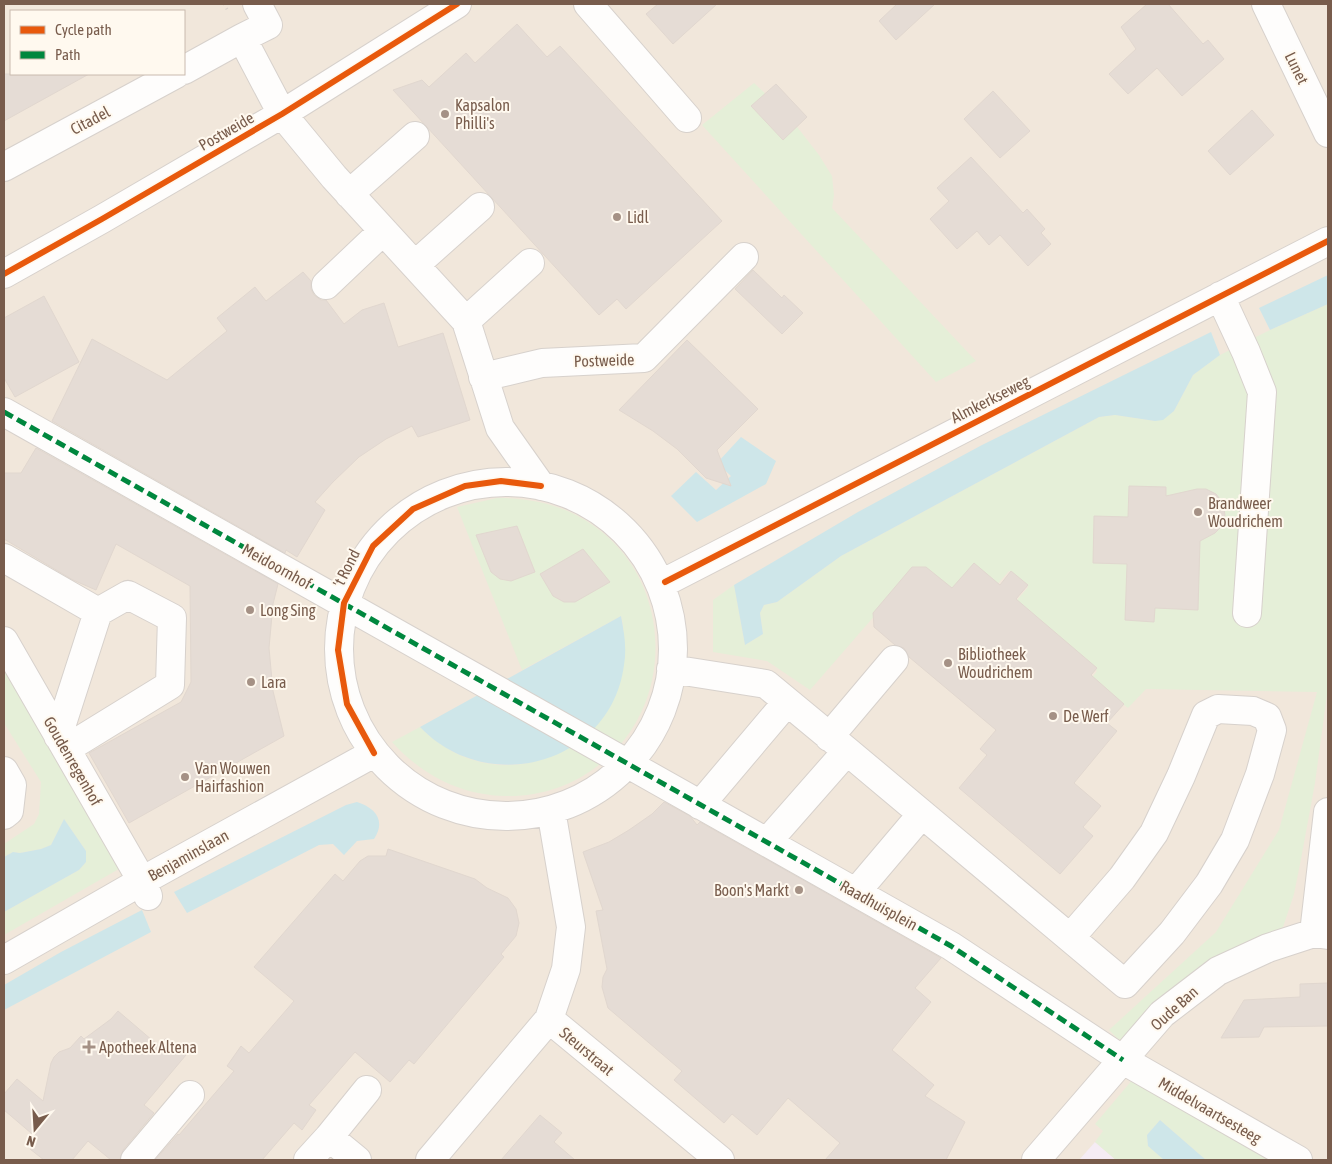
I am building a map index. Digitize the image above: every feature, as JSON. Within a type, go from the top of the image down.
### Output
[{"type":"street","points":[[185,69],[268,25],[257,4]]},
{"type":"street","name":"Postweide","points":[[4,274],[282,114],[457,4]]},
{"type":"street","points":[[588,4],[686,118]]},
{"type":"street","name":"Lunet","points":[[1266,4],[1328,133]]},
{"type":"street","points":[[242,38],[282,114],[349,194],[466,321],[500,428],[541,486]]},
{"type":"street","name":"Citadel","points":[[4,167],[174,75]]},
{"type":"street","points":[[349,194],[415,136]]},
{"type":"street","points":[[415,265],[480,207]]},
{"type":"street","points":[[326,285],[384,231]]},
{"type":"street","name":"Almkerkseweg","points":[[665,582],[1224,304],[1328,241]]},
{"type":"street","name":"Postweide","points":[[483,377],[542,363],[644,358],[744,257]]},
{"type":"street","points":[[466,321],[530,263]]},
{"type":"street","points":[[1224,304],[1262,392],[1247,613]]},
{"type":"street","name":"Meidoornhof","points":[[4,412],[628,764]]},
{"type":"street","name":"'t Rond","points":[[501,482],[541,486],[566,492],[608,516],[640,550],[665,582],[673,636],[671,681],[656,725],[628,764],[594,792],[551,810],[502,817],[454,808],[410,787],[374,753],[347,704],[338,650],[344,603],[372,546],[413,509],[465,486],[501,482]]},
{"type":"street","points":[[4,558],[98,612]]},
{"type":"street","points":[[128,595],[172,618],[170,685],[62,742],[98,612],[128,595]]},
{"type":"street","name":"Goudenregenhof","points":[[4,641],[145,889]]},
{"type":"street","points":[[767,842],[838,744],[894,660]]},
{"type":"street","points":[[671,669],[766,684],[1125,984],[1172,933],[1209,884],[1234,840],[1260,774],[1272,730],[1267,718],[1253,711],[1218,709],[1206,715],[1181,776],[1154,833],[1122,878],[1070,938]]},
{"type":"street","points":[[700,805],[788,702]]},
{"type":"street","name":"Benjaminslaan","points":[[4,960],[145,889],[374,753]]},
{"type":"street","name":"Raadhuisplein","points":[[628,764],[951,946],[1123,1060]]},
{"type":"street","points":[[4,771],[12,784],[10,811],[4,815]]},
{"type":"street","name":"Steurstraat","points":[[551,810],[571,926],[566,969],[549,1019],[720,1160]]},
{"type":"street","points":[[1321,934],[1328,812]]},
{"type":"street","points":[[856,892],[922,814]]},
{"type":"street","name":"Oude Ban","points":[[1036,1160],[1162,1014],[1218,971],[1268,948],[1321,934]]},
{"type":"street","points":[[430,1160],[549,1019]]},
{"type":"street","name":"Middelvaartsesteeg","points":[[1123,1060],[1298,1160]]},
{"type":"street","points":[[308,1160],[367,1090]]},
{"type":"street","points":[[135,1160],[190,1095]]},
{"type":"street","points":[[329,1137],[357,1160]]},
{"type":"shaded area","points":[[4,4],[1328,4],[1328,1160],[4,1160]]},
{"type":"shaded area","points":[[1095,1142],[1116,1160],[1079,1160]]},
{"type":"green space","points":[[754,83],[787,114],[819,155],[832,176],[834,195],[832,208],[976,361],[936,382],[702,125]]},
{"type":"green space","points":[[1328,304],[1328,687],[1315,783],[1294,894],[1283,927],[1224,956],[1122,1040],[1118,1039],[1109,1030],[1216,932],[1279,830],[1317,692],[1146,689],[1128,708],[1090,680],[1097,671],[1077,654],[1006,613],[1028,587],[1009,571],[995,587],[950,595],[917,567],[810,690],[767,661],[713,652],[713,600],[734,585],[745,645],[763,634],[760,613],[764,605],[777,602],[841,556],[1099,417],[1115,415],[1155,421],[1174,411],[1193,375],[1220,355]]},
{"type":"green space","points":[[497,498],[523,499],[548,504],[572,513],[594,526],[620,550],[639,579],[651,610],[656,644],[653,678],[642,710],[625,739],[590,772],[555,789],[530,795],[488,795],[457,787],[443,781],[416,764],[392,742],[420,727],[455,753],[474,760],[514,765],[534,762],[554,755],[587,734],[603,718],[608,709],[622,644],[623,623],[621,616],[522,670],[457,507]]},
{"type":"green space","points":[[4,659],[124,866],[4,935],[4,912],[79,870],[86,862],[86,851],[64,819],[51,845],[20,853],[13,852],[4,857],[4,844],[34,824],[39,814],[41,782],[4,723]]},
{"type":"green space","points":[[1139,1072],[1290,1160],[1206,1160],[1160,1120],[1147,1135],[1148,1146],[1164,1160],[1116,1160],[1095,1142],[1103,1131],[1095,1124]]},
{"type":"water","points":[[1328,275],[1328,304],[1270,330],[1259,308]]},
{"type":"water","points":[[1211,332],[1220,355],[1193,375],[1174,411],[1163,420],[1155,421],[1115,415],[1099,417],[841,556],[777,602],[764,605],[760,613],[763,634],[745,645],[734,585],[858,512],[982,445]]},
{"type":"water","points":[[741,437],[776,461],[766,484],[697,522],[671,496],[696,472],[716,490],[731,476],[717,463]]},
{"type":"water","points":[[621,616],[625,640],[625,659],[614,699],[596,726],[572,747],[543,760],[511,765],[479,761],[448,749],[420,727]]},
{"type":"water","points":[[357,802],[374,812],[379,821],[379,826],[374,839],[357,841],[344,855],[333,844],[319,845],[187,913],[174,892],[346,805]]},
{"type":"water","points":[[64,819],[86,851],[86,862],[79,870],[4,912],[4,857],[13,852],[20,853],[51,845]]},
{"type":"water","points":[[142,910],[151,932],[4,1010],[4,985],[61,952]]},
{"type":"water","points":[[1160,1120],[1206,1160],[1164,1160],[1148,1146],[1147,1135]]},
{"type":"building","points":[[658,4],[717,4],[673,44],[646,14]]},
{"type":"building","points":[[897,4],[935,4],[896,40],[879,21]]},
{"type":"building","points":[[1147,4],[1168,4],[1203,44],[1208,40],[1224,59],[1182,96],[1157,68],[1128,94],[1109,74],[1136,49],[1121,27]]},
{"type":"building","points":[[517,24],[547,57],[560,46],[722,221],[626,309],[617,299],[599,315],[393,90],[422,80],[429,87],[466,53],[475,63]]},
{"type":"building","points":[[4,74],[87,75],[4,121]]},
{"type":"building","points":[[776,84],[807,117],[783,140],[751,106]]},
{"type":"building","points":[[993,91],[1030,131],[1000,158],[964,119]]},
{"type":"building","points":[[1252,110],[1274,135],[1230,175],[1208,151]]},
{"type":"building","points":[[971,157],[1023,213],[1027,209],[1045,229],[1041,233],[1051,244],[1028,266],[1000,235],[989,245],[977,231],[957,249],[930,219],[949,201],[937,188]]},
{"type":"building","points":[[753,270],[782,298],[784,295],[803,313],[782,334],[735,289]]},
{"type":"building","points":[[303,272],[311,281],[311,289],[314,295],[321,300],[326,300],[344,324],[362,310],[384,303],[398,347],[443,333],[470,420],[418,437],[412,426],[386,439],[359,457],[315,502],[325,510],[297,557],[286,550],[285,553],[52,421],[92,339],[167,380],[227,331],[217,318],[255,287],[266,301]]},
{"type":"building","points":[[44,296],[79,362],[15,397],[4,378],[4,318]]},
{"type":"building","points":[[687,340],[758,409],[717,450],[731,486],[706,478],[677,449],[653,431],[619,410]]},
{"type":"building","points":[[36,448],[278,584],[273,604],[269,648],[273,691],[284,736],[129,823],[89,753],[181,702],[191,682],[190,586],[116,544],[96,590],[73,580],[4,539],[4,473],[21,473]]},
{"type":"building","points":[[1129,486],[1166,487],[1166,496],[1197,489],[1206,489],[1216,494],[1223,503],[1225,515],[1221,527],[1215,533],[1200,541],[1198,610],[1155,608],[1154,622],[1125,620],[1127,564],[1093,563],[1094,516],[1128,517]]},
{"type":"building","points":[[517,526],[535,572],[511,581],[500,579],[491,572],[476,535]]},
{"type":"building","points":[[583,549],[610,582],[575,602],[564,602],[553,596],[540,574]]},
{"type":"building","name":"De Werf","points":[[974,563],[1000,585],[1011,571],[1028,585],[1016,599],[1097,668],[1091,675],[1124,704],[1107,723],[1117,731],[1074,783],[1101,806],[1083,827],[1093,836],[1060,874],[959,788],[987,755],[980,749],[996,730],[909,657],[904,648],[895,645],[874,627],[873,613],[912,567],[926,567],[952,588]]},
{"type":"building","points":[[664,802],[690,816],[697,825],[700,822],[941,958],[915,988],[931,1002],[892,1050],[934,1085],[925,1096],[965,1122],[946,1160],[825,1160],[840,1143],[788,1098],[757,1135],[732,1114],[724,1123],[674,1080],[682,1071],[608,1008],[602,987],[603,977],[607,969],[596,911],[603,910],[583,852],[609,842],[629,830],[652,814]]},
{"type":"building","points":[[388,849],[475,879],[487,888],[508,898],[516,909],[519,923],[516,936],[501,954],[504,957],[414,1064],[409,1060],[390,1082],[355,1052],[309,1105],[316,1110],[302,1130],[294,1123],[262,1160],[155,1160],[234,1071],[227,1066],[241,1046],[249,1053],[294,1001],[254,967],[335,874],[343,881],[360,861],[368,856],[386,856]]},
{"type":"building","points":[[1328,983],[1328,1026],[1264,1027],[1259,1037],[1221,1038],[1244,1000],[1300,997],[1300,984]]},
{"type":"building","points":[[118,1011],[159,1046],[166,1038],[186,1055],[144,1105],[154,1113],[123,1150],[120,1160],[111,1160],[88,1141],[72,1160],[44,1160],[30,1149],[38,1139],[4,1110],[4,1094],[17,1079],[43,1101],[54,1057],[59,1052],[70,1048],[81,1036],[84,1039],[111,1019]]},
{"type":"building","points":[[540,1115],[562,1133],[554,1142],[575,1160],[501,1160]]},
{"type":"marked path","points":[[4,412],[951,946],[1123,1060]]},
{"type":"cycle path","points":[[4,274],[282,114],[457,4]]},
{"type":"cycle path","points":[[665,582],[1328,241]]},
{"type":"cycle path","points":[[374,753],[347,704],[338,650],[344,603],[373,546],[413,509],[465,486],[501,481],[541,486]]},
{"type":"place","name":"Kapsalon Philli's","points":[[445,114]]},
{"type":"place","name":"Lidl","points":[[617,217]]},
{"type":"place","name":"Brandweer Woudrichem","points":[[1198,512]]},
{"type":"place","name":"Long Sing","points":[[250,610]]},
{"type":"place","name":"Bibliotheek Woudrichem","points":[[948,663]]},
{"type":"place","name":"Lara","points":[[251,682]]},
{"type":"place","name":"De Werf","points":[[1053,716]]},
{"type":"place","name":"Van Wouwen Hairfashion","points":[[185,777]]},
{"type":"place","name":"Boon's Markt","points":[[799,890]]},
{"type":"place","name":"Apotheek Altena","points":[[89,1047]]}]
